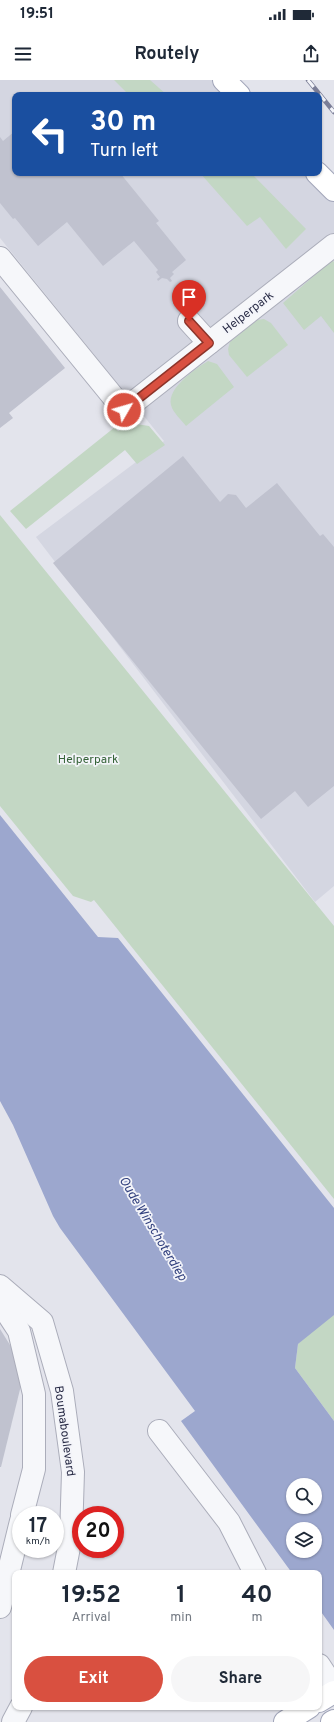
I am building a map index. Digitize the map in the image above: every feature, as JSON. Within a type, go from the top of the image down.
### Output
[{"type":"main road","points":[[224,80],[236,92]]},
{"type":"main road","points":[[320,176],[334,190]]},
{"type":"main road","points":[[322,1699],[334,1692]]},
{"type":"main road","points":[[285,1722],[304,1710]]},
{"type":"street","name":"Helperpark","points":[[0,258],[124,410],[334,245]]},
{"type":"street","points":[[189,321],[209,343]]},
{"type":"street","name":"Boumaboulevard","points":[[0,1286],[42,1322],[62,1391],[73,1472],[71,1537],[65,1570]]},
{"type":"street","points":[[0,1302],[19,1331],[34,1394],[34,1468],[24,1506]]},
{"type":"street","points":[[159,1431],[229,1522],[253,1570]]},
{"type":"street","points":[[0,1607],[12,1558]]},
{"type":"street","points":[[322,1670],[334,1688]]},
{"type":"street","points":[[13,1722],[19,1710]]},
{"type":"shaded area","points":[[0,80],[221,80],[235,92],[12,92],[12,176],[316,176],[334,195],[334,886],[315,902],[36,537],[164,441],[0,238]]},
{"type":"green space","points":[[114,80],[150,80],[164,92],[126,92]]},
{"type":"green space","points":[[203,176],[254,176],[306,229],[286,249],[260,217],[247,226]]},
{"type":"green space","points":[[332,260],[334,262],[334,333],[321,316],[304,330],[283,303]]},
{"type":"green space","points":[[264,319],[271,323],[288,345],[247,377],[229,355],[228,349],[230,342],[257,320]]},
{"type":"green space","points":[[208,361],[217,364],[234,387],[186,426],[173,411],[171,399],[173,392],[183,380]]},
{"type":"green space","points":[[130,423],[149,426],[165,445],[137,464],[125,450],[26,529],[10,511],[115,427],[118,431]]},
{"type":"green space","name":"Helperpark","points":[[0,515],[334,926],[334,1199],[94,900],[91,902],[73,896],[0,806]]},
{"type":"green space","points":[[334,1311],[334,1421],[295,1368],[298,1344]]},
{"type":"water","name":"Oude Winschoterdiep","points":[[0,815],[98,937],[118,938],[334,1208],[334,1315],[298,1344],[295,1368],[334,1421],[334,1630],[322,1613],[322,1570],[290,1570],[181,1421],[195,1411],[60,1228],[53,1216],[13,1125],[0,1101]]},
{"type":"building","points":[[12,134],[12,176],[122,176],[159,221],[156,223],[186,260],[172,272],[174,274],[170,278],[172,281],[170,282],[167,279],[162,278],[158,281],[157,279],[160,277],[156,272],[158,270],[134,241],[103,266],[67,222],[38,246],[15,218],[13,219],[0,203],[0,137],[3,141]]},
{"type":"building","points":[[0,287],[65,368],[9,413],[13,418],[0,428]]},
{"type":"building","points":[[183,456],[220,502],[228,494],[236,495],[246,508],[277,483],[320,536],[323,534],[334,547],[334,786],[308,807],[295,791],[261,819],[53,563]]},
{"type":"building","points":[[0,1329],[25,1369],[1,1467],[0,1467]]},
{"type":"railway","points":[[308,80],[318,92]]},
{"type":"railway","points":[[322,97],[334,112]]},
{"type":"route","points":[[124,410],[209,343],[189,321]]}]
